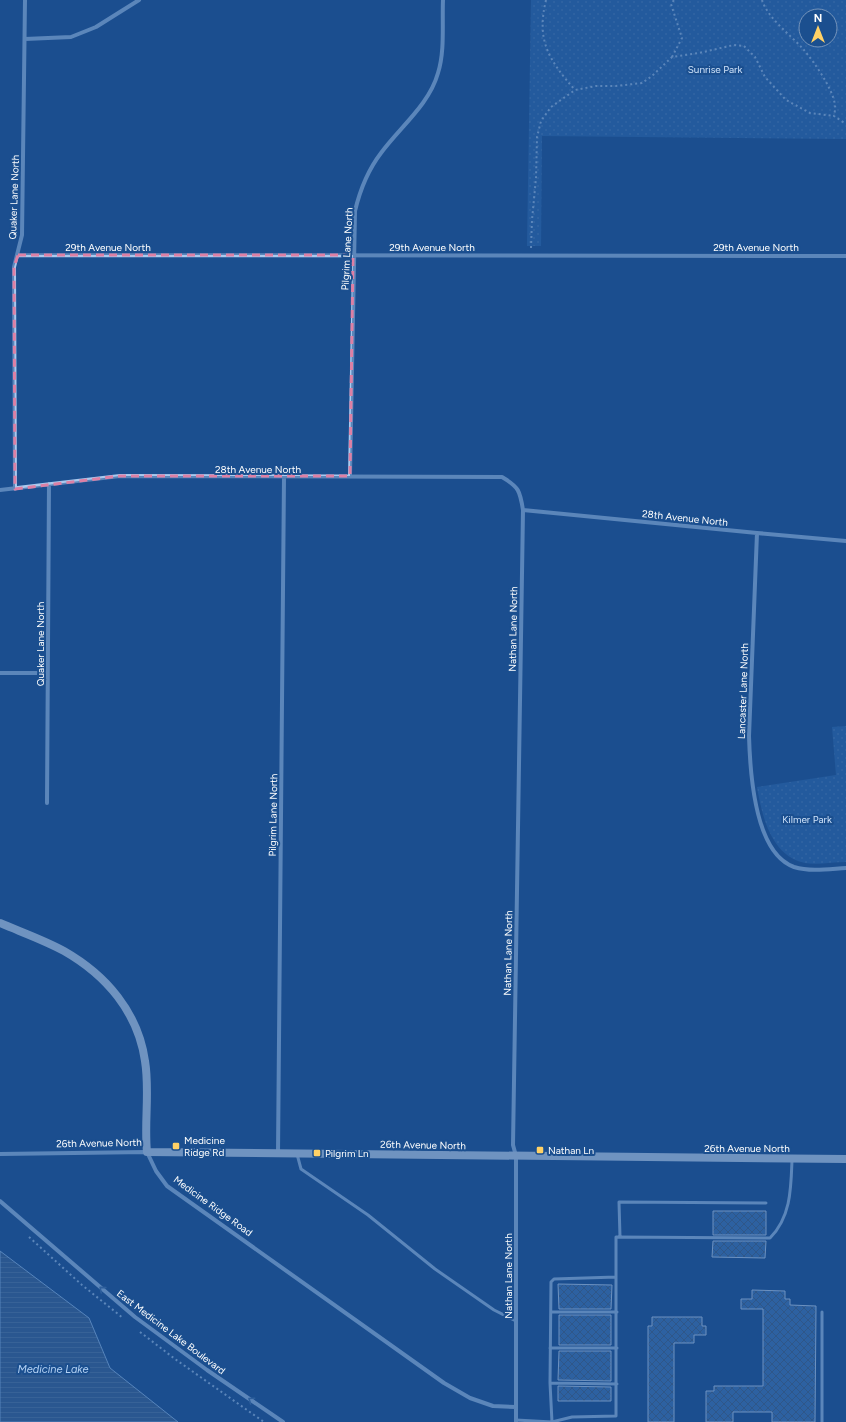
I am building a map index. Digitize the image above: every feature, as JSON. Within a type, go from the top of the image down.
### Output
[{"type":"street","name":"Quaker Lane North","points":[[15,489],[14,267],[22,235],[25,0]]},
{"type":"street","points":[[25,39],[71,36],[96,27],[139,0]]},
{"type":"street","name":"Pilgrim Lane North","points":[[350,476],[355,211],[365,180],[382,152],[430,92],[438,73],[442,50],[442,0]]},
{"type":"street","name":"29th Avenue North","points":[[18,255],[846,256]]},
{"type":"street","name":"28th Avenue North","points":[[0,490],[120,476],[502,477],[515,485]]},
{"type":"street","name":"Pilgrim Lane North","points":[[278,1154],[284,477]]},
{"type":"street","name":"Quaker Lane North","points":[[48,803],[47,673],[49,484]]},
{"type":"street","name":"Nathan Lane North","points":[[515,485],[521,496],[523,510],[513,1145],[516,1156],[516,1421]]},
{"type":"street","name":"28th Avenue North","points":[[523,510],[846,541]]},
{"type":"street","name":"Lancaster Lane North","points":[[757,533],[748,736],[753,787],[762,831],[777,856],[793,867],[810,870],[846,868]]},
{"type":"street","points":[[0,673],[47,673]]},
{"type":"street","name":"Medicine Ridge Road","points":[[0,923],[62,950],[79,960],[97,973],[117,995],[133,1019],[141,1040],[145,1062],[147,1152],[156,1171],[167,1186],[444,1383],[470,1398],[493,1406],[516,1407]]},
{"type":"street","name":"26th Avenue North","points":[[0,1154],[147,1152],[846,1159]]},
{"type":"street","name":"East Medicine Lake Boulevard","points":[[0,1201],[135,1317],[283,1422]]},
{"type":"lane","points":[[296,1154],[301,1170],[368,1215],[441,1273],[494,1310],[516,1321]]},
{"type":"lane","points":[[516,1421],[552,1422],[572,1417],[616,1416],[616,1237],[770,1238],[784,1219],[791,1188],[792,1158]]},
{"type":"lane","points":[[620,1237],[619,1202],[766,1203]]},
{"type":"lane","points":[[552,1422],[550,1383],[551,1282],[554,1279],[616,1277]]},
{"type":"lane","points":[[551,1312],[617,1312]]},
{"type":"lane","points":[[822,1312],[822,1422]]},
{"type":"lane","points":[[550,1348],[617,1348]]},
{"type":"lane","points":[[550,1383],[617,1384]]},
{"type":"path","points":[[546,0],[542,15],[543,34],[548,53],[560,73],[575,90]]},
{"type":"path","points":[[530,255],[536,178],[537,138],[541,121],[551,107],[575,90],[596,86],[616,86],[642,83],[652,76],[672,57],[682,38],[671,4],[674,0]]},
{"type":"path","points":[[762,0],[763,4],[777,22],[804,50],[820,73],[832,95],[835,107],[834,116]]},
{"type":"path","points":[[672,57],[699,53],[734,45],[744,46],[755,57],[765,77],[786,100],[810,113],[834,116],[846,124]]},
{"type":"highlighted area","points":[[18,255],[353,255],[350,476],[120,476],[15,489],[14,267]]},
{"type":"green space","name":"Sunrise Park","points":[[531,0],[846,0],[846,139],[542,136],[541,246],[527,246]]},
{"type":"green space","name":"Kilmer Park","points":[[846,726],[846,862],[810,864],[793,859],[776,844],[770,833],[765,822],[757,787],[836,775],[832,727]]},
{"type":"water","name":"Medicine Lake","points":[[0,1251],[89,1318],[110,1368],[178,1422],[0,1422]]},
{"type":"building","points":[[713,1211],[766,1211],[766,1235],[713,1235]]},
{"type":"building","points":[[713,1241],[766,1241],[765,1258],[712,1257]]},
{"type":"building","points":[[558,1284],[612,1285],[611,1309],[559,1309]]},
{"type":"building","points":[[752,1290],[785,1291],[785,1299],[790,1299],[790,1305],[816,1306],[815,1422],[772,1422],[772,1412],[733,1412],[733,1422],[706,1422],[706,1391],[714,1391],[714,1386],[763,1386],[763,1309],[741,1309],[741,1299],[752,1299]]},
{"type":"building","points":[[559,1315],[611,1315],[611,1345],[559,1345]]},
{"type":"building","points":[[652,1317],[702,1317],[702,1326],[706,1326],[706,1335],[694,1335],[694,1343],[674,1343],[674,1422],[648,1422],[648,1326],[652,1326]]},
{"type":"building","points":[[559,1351],[611,1351],[611,1381],[558,1380]]},
{"type":"building","points":[[558,1386],[611,1387],[611,1401],[558,1401]]},
{"type":"place","name":"Medicine Ridge Rd","points":[[176,1146]]},
{"type":"place","name":"Nathan Ln","points":[[540,1150]]},
{"type":"place","name":"Pilgrim Ln","points":[[317,1153]]}]
